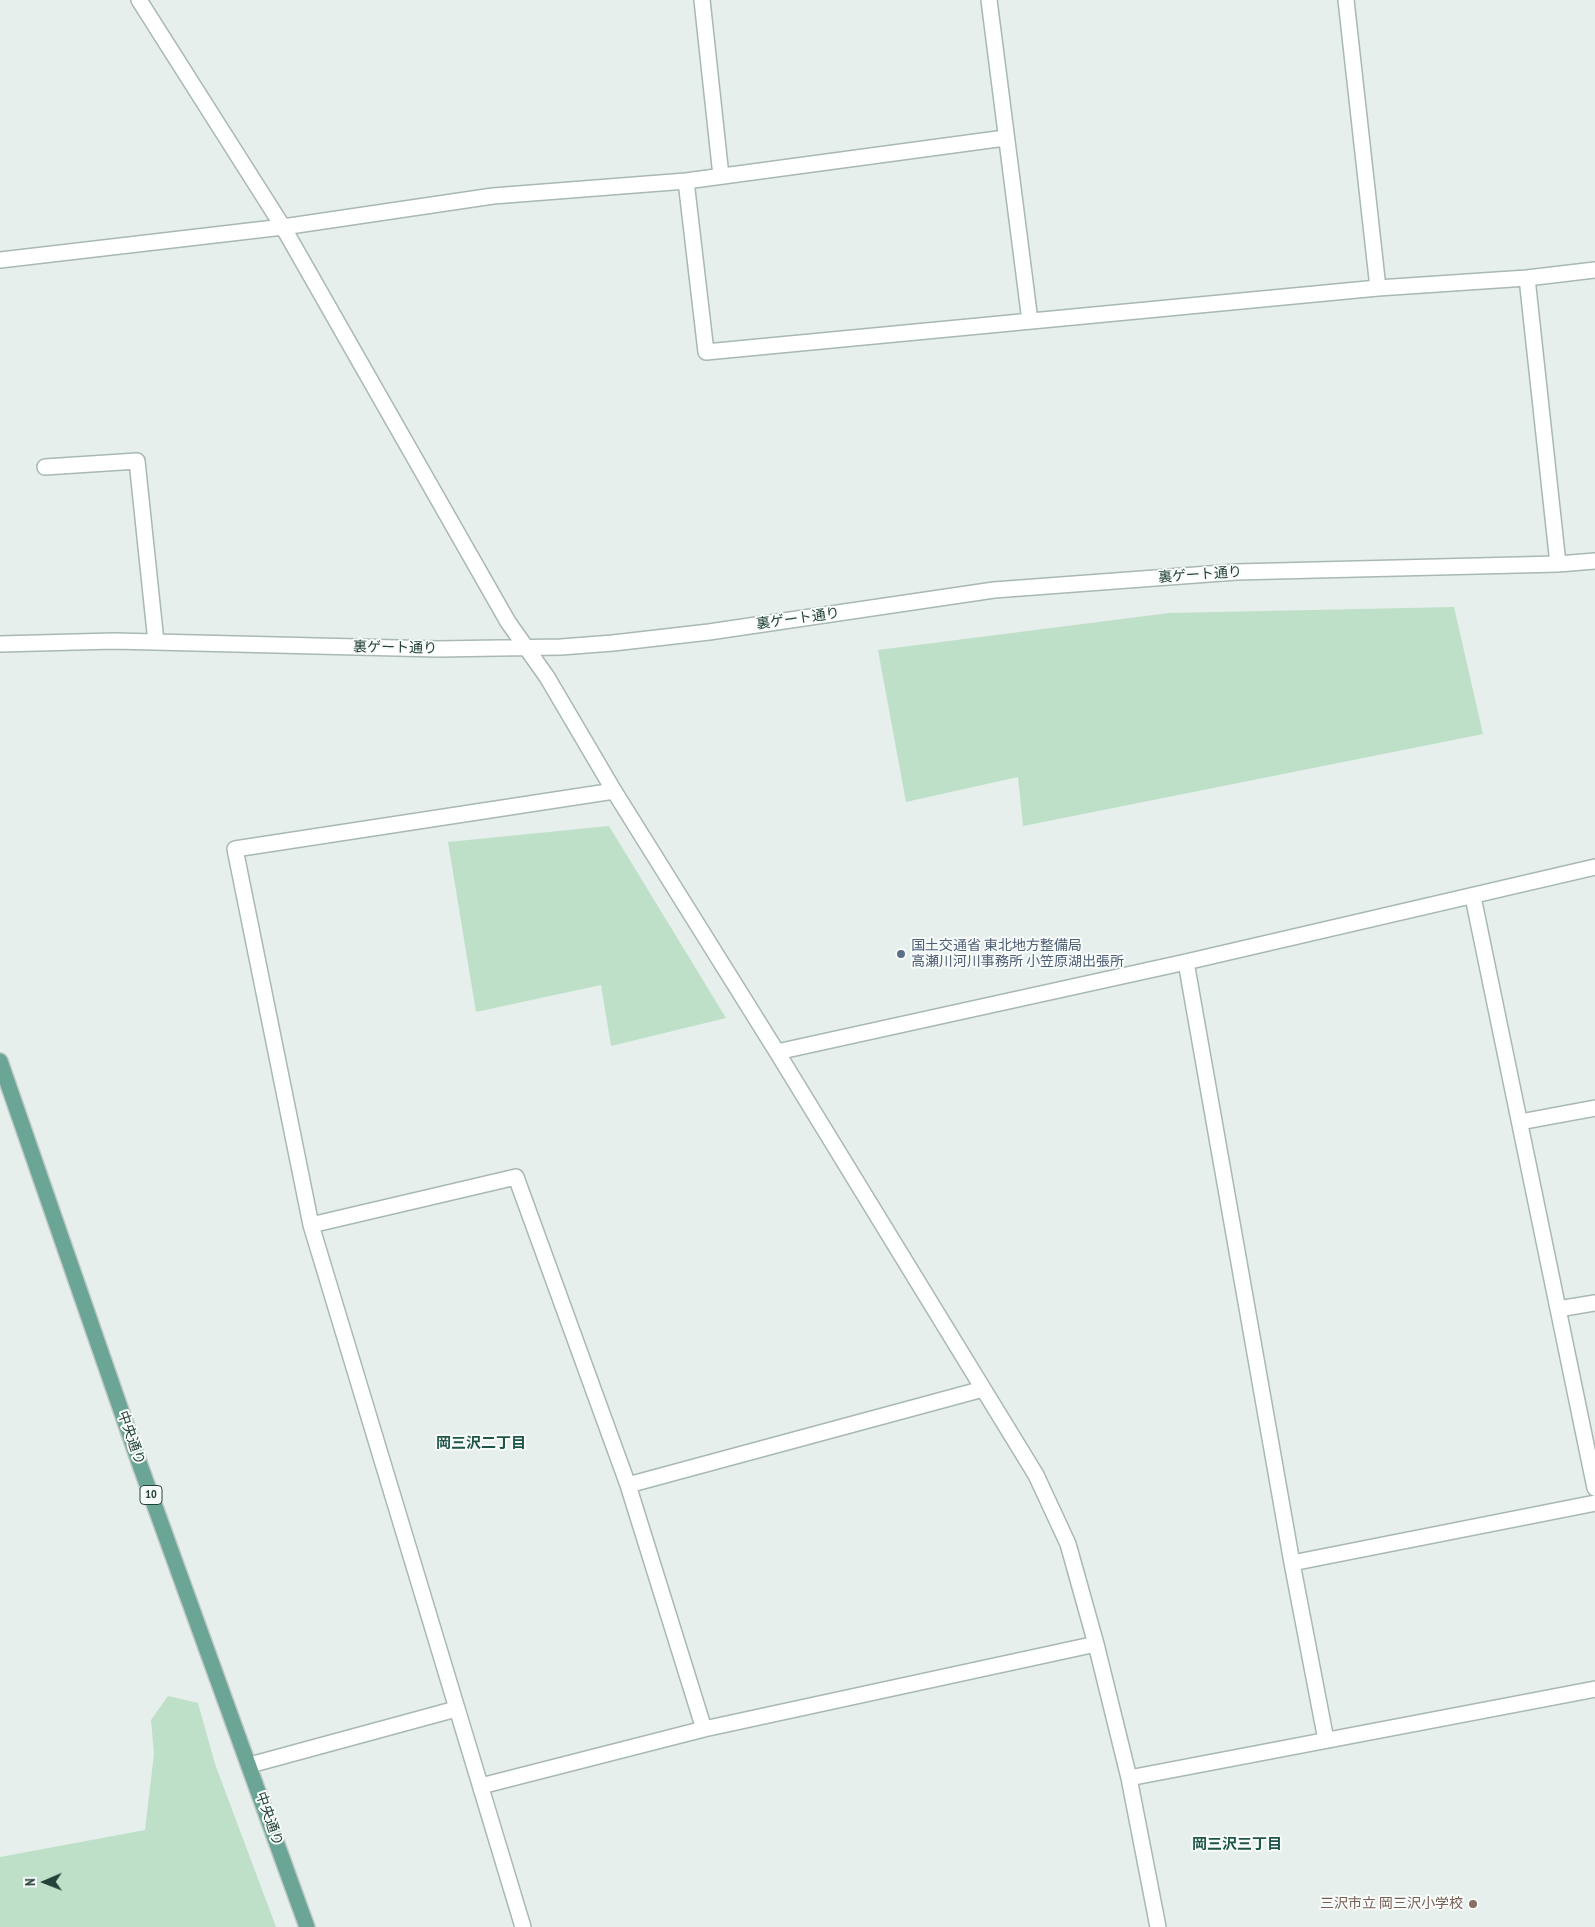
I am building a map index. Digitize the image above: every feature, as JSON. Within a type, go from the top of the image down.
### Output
[{"type":"main road","name":"中央通り","points":[[0,1061],[140,1465],[307,1927]]},
{"type":"street","points":[[139,0],[284,227],[508,622],[547,676],[614,791],[777,1052],[1036,1475],[1068,1544],[1096,1644],[1129,1778],[1158,1927]]},
{"type":"street","points":[[702,0],[721,176]]},
{"type":"street","points":[[989,0],[1030,321]]},
{"type":"street","points":[[1346,0],[1378,288]]},
{"type":"street","points":[[0,260],[284,227],[493,196],[686,181],[1006,138]]},
{"type":"street","points":[[686,181],[706,352],[1378,288],[1527,278],[1595,270]]},
{"type":"street","points":[[1527,278],[1558,564]]},
{"type":"street","points":[[45,467],[137,461],[156,642]]},
{"type":"street","name":"裏ゲート通り","points":[[0,644],[114,641],[438,649],[528,648],[613,643],[709,632],[994,590],[1236,572],[1558,564],[1595,561]]},
{"type":"street","points":[[523,1927],[311,1225],[236,849],[614,791]]},
{"type":"street","points":[[777,1052],[1186,962],[1473,897],[1595,867]]},
{"type":"street","points":[[1473,897],[1595,1488]]},
{"type":"street","points":[[1186,962],[1292,1563],[1326,1740]]},
{"type":"street","points":[[1520,1122],[1595,1108]]},
{"type":"street","points":[[311,1225],[516,1177],[628,1486],[704,1729]]},
{"type":"street","points":[[1558,1310],[1595,1303]]},
{"type":"street","points":[[628,1486],[983,1389]]},
{"type":"street","points":[[1292,1563],[1595,1503]]},
{"type":"street","points":[[481,1786],[704,1729],[1096,1644]]},
{"type":"street","points":[[1129,1778],[1595,1689]]},
{"type":"street","points":[[250,1765],[456,1709]]},
{"type":"green space","points":[[1454,607],[1483,734],[1023,826],[1018,777],[906,802],[878,650],[1169,613]]},
{"type":"green space","points":[[609,826],[726,1018],[611,1046],[601,985],[476,1012],[448,842]]},
{"type":"green space","points":[[168,1696],[198,1703],[215,1764],[276,1927],[0,1927],[0,1857],[145,1830],[154,1754],[151,1720]]},
{"type":"place","name":"国土交通省 東北地方整備局 高瀬川河川事務所 小笠原湖出張所","points":[[901,954]]},
{"type":"place","name":"三沢市立 岡三沢小学校","points":[[1473,1904]]},
{"type":"district","name":"岡三沢二丁目","points":[[481,1444]]},
{"type":"district","name":"岡三沢三丁目","points":[[1237,1845]]}]
